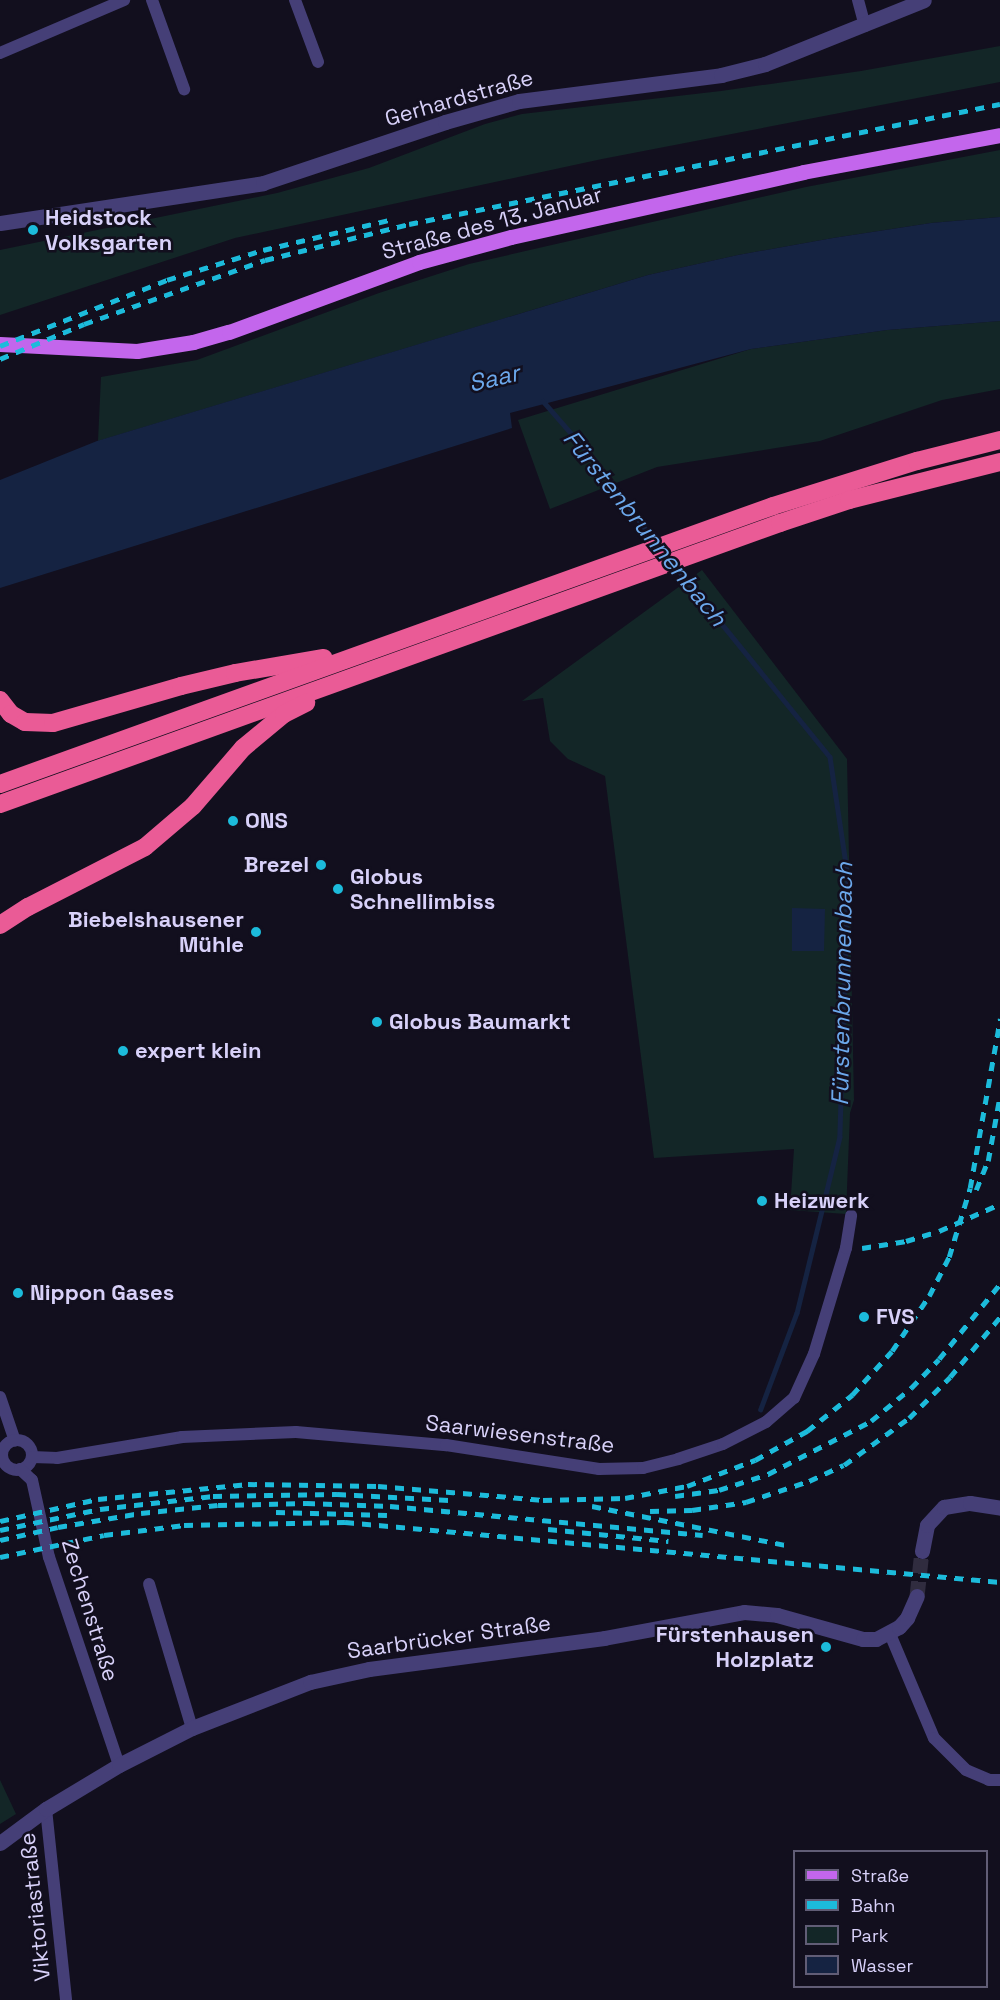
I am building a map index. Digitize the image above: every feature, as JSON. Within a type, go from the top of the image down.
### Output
[{"type":"highway","points":[[0,804],[679,538],[846,482],[1000,440]]},
{"type":"highway","points":[[0,784],[371,659],[652,568],[849,500],[1000,462]]},
{"type":"highway","points":[[0,700],[11,714],[24,722],[53,723],[224,676],[371,659]]},
{"type":"highway","points":[[0,926],[28,907],[145,847],[193,806],[243,748],[284,714],[371,659]]},
{"type":"main road","name":"Straße des 13. Januar","points":[[0,344],[136,351],[164,348],[229,332],[419,262],[511,237],[803,172],[1000,135]]},
{"type":"street","points":[[0,53],[124,0]]},
{"type":"street","points":[[152,0],[184,88]]},
{"type":"street","points":[[295,0],[318,63]]},
{"type":"street","points":[[858,0],[865,26]]},
{"type":"street","name":"Gerhardstraße","points":[[0,223],[264,183],[446,122],[519,101],[721,75],[765,64],[865,26],[924,0]]},
{"type":"street","name":"Saarwiesenstraße","points":[[32,1457],[57,1458],[182,1437],[296,1432],[446,1445],[599,1469],[643,1468],[678,1459],[723,1444],[766,1422],[794,1398],[814,1354],[846,1248],[851,1215]]},
{"type":"street","points":[[0,1396],[15,1441]]},
{"type":"street","points":[[15,1441],[28,1444],[32,1457],[28,1465],[20,1469],[12,1469],[3,1465],[4,1449],[15,1441]]},
{"type":"street","name":"Zechenstraße","points":[[20,1469],[32,1480],[49,1557],[119,1765]]},
{"type":"street","points":[[922,1551],[927,1525],[944,1507],[970,1503],[1000,1508]]},
{"type":"street","points":[[149,1584],[192,1728]]},
{"type":"street","points":[[917,1596],[907,1618],[890,1634],[934,1738],[966,1770],[989,1779],[1000,1780]]},
{"type":"street","name":"Saarbrücker Straße","points":[[0,1842],[46,1809],[119,1765],[192,1728],[310,1682],[369,1669],[582,1642],[729,1613],[777,1615],[863,1639],[876,1639],[890,1634]]},
{"type":"street","name":"Viktoriastraße","points":[[46,1809],[66,2000]]},
{"type":"green space","points":[[1000,46],[1000,82],[602,159],[235,238],[0,315],[0,250],[277,193],[369,168],[485,124],[522,114],[721,91],[861,71]]},
{"type":"green space","points":[[1000,150],[1000,217],[931,223],[833,238],[738,255],[648,275],[98,441],[101,377],[197,360],[379,293],[469,264],[806,187]]},
{"type":"green space","points":[[1000,321],[1000,389],[942,400],[820,441],[657,467],[550,509],[518,420],[751,349],[887,330]]},
{"type":"green space","points":[[702,570],[847,759],[854,1100],[850,1113],[846,1214],[790,1210],[794,1149],[654,1158],[605,776],[568,759],[550,741],[543,698],[522,701]]},
{"type":"green space","points":[[0,1780],[16,1814],[0,1824]]},
{"type":"water","name":"Saar","points":[[1000,217],[1000,321],[887,330],[751,349],[510,413],[512,428],[0,588],[0,480],[97,441],[648,275],[738,255],[833,238],[931,223]]},
{"type":"water","points":[[792,908],[825,909],[824,951],[792,951]]},
{"type":"waterway","name":"Fürstenbrunnenbach","points":[[543,401],[597,463],[655,542]]},
{"type":"waterway","name":"Fürstenbrunnenbach","points":[[674,565],[830,757],[848,877],[840,1137],[797,1313],[761,1409]]},
{"type":"tunnel","points":[[917,1596],[922,1551]]},
{"type":"railway","points":[[0,359],[84,324],[265,260],[409,224],[1000,104]]},
{"type":"railway","points":[[0,346],[167,280],[263,250],[389,220]]},
{"type":"railway","points":[[0,1521],[98,1499],[248,1484],[378,1486],[543,1500],[625,1498],[687,1486],[755,1460],[807,1431],[852,1395],[892,1351],[929,1296],[949,1257],[970,1188],[1000,1019]]},
{"type":"railway","points":[[976,1190],[988,1161],[1000,1095]]},
{"type":"railway","points":[[862,1248],[906,1241],[939,1231],[1000,1204]]},
{"type":"railway","points":[[675,1496],[719,1490],[768,1474],[871,1421],[911,1388],[939,1359],[1000,1284]]},
{"type":"railway","points":[[650,1511],[692,1510],[746,1502],[809,1481],[844,1465],[909,1418],[950,1377],[1000,1317]]},
{"type":"railway","points":[[0,1530],[100,1509],[213,1496],[337,1494],[449,1500]]},
{"type":"railway","points":[[0,1540],[58,1527],[141,1513],[218,1505],[306,1503],[390,1506],[703,1535]]},
{"type":"railway","points":[[592,1506],[786,1545]]},
{"type":"railway","points":[[276,1512],[387,1515]]},
{"type":"railway","points":[[0,1557],[104,1535],[184,1525],[345,1522],[1000,1582]]},
{"type":"railway","points":[[548,1529],[668,1541]]},
{"type":"place","name":"Heidstock Volksgarten","points":[[33,230]]},
{"type":"place","name":"ONS","points":[[233,821]]},
{"type":"place","name":"Brezel","points":[[321,865]]},
{"type":"place","name":"Globus Schnellimbiss","points":[[338,889]]},
{"type":"place","name":"Biebelshausener Mühle","points":[[256,932]]},
{"type":"place","name":"Globus Baumarkt","points":[[377,1022]]},
{"type":"place","name":"expert klein","points":[[123,1051]]},
{"type":"place","name":"Heizwerk","points":[[762,1201]]},
{"type":"place","name":"Nippon Gases","points":[[18,1293]]},
{"type":"place","name":"FVS","points":[[864,1317]]},
{"type":"place","name":"Fürstenhausen Holzplatz","points":[[826,1647]]}]
